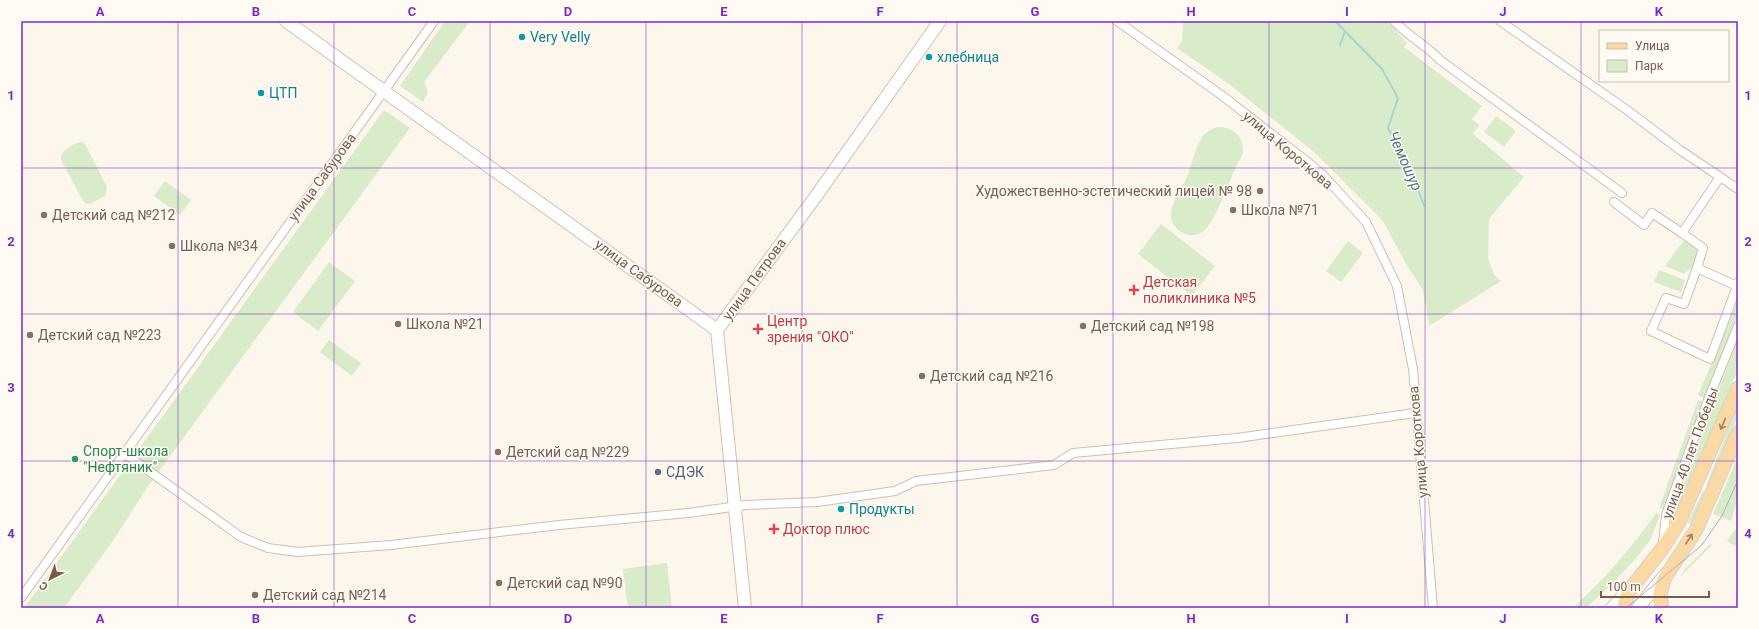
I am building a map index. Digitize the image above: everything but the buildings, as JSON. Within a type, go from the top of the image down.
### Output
[{"type":"main road","points":[[286,21],[384,90]]},
{"type":"main road","name":"улица Петрова","points":[[745,608],[718,330],[814,199],[940,21]]},
{"type":"main road","name":"улица Сабурова","points":[[384,90],[718,330]]},
{"type":"main road","name":"улица 40 лет Победы","points":[[1662,549],[1680,522],[1738,388]]},
{"type":"main road","points":[[1638,608],[1696,530],[1738,433]]},
{"type":"main road","points":[[1697,485],[1713,492]]},
{"type":"main road","points":[[1612,608],[1632,587],[1662,549]]},
{"type":"main road","points":[[1662,608],[1661,590],[1667,571]]},
{"type":"main road","points":[[1624,608],[1626,598],[1632,587]]},
{"type":"street","points":[[384,90],[434,21]]},
{"type":"street","name":"улица Короткова","points":[[1117,21],[1220,94],[1304,159],[1324,176],[1366,222],[1397,286],[1412,369],[1433,608]]},
{"type":"street","points":[[1394,21],[1404,32],[1428,48],[1440,60],[1622,193]]},
{"type":"street","points":[[1500,21],[1738,189]]},
{"type":"street","name":"улица Сабурова","points":[[21,598],[384,90]]},
{"type":"street","points":[[1682,233],[1720,177]]},
{"type":"street","points":[[1614,202],[1644,225],[1652,213],[1703,248],[1684,304],[1666,298],[1651,331],[1710,359],[1738,285],[1697,268]]},
{"type":"street","name":"улица 40 лет Победы","points":[[1662,549],[1666,515],[1708,400],[1738,326]]},
{"type":"street","points":[[124,453],[241,537],[268,548],[298,552],[391,544],[735,507],[817,502],[895,491],[916,481],[1054,465],[1073,453],[1237,438],[1415,413]]},
{"type":"green space","points":[[445,21],[470,21],[424,82],[428,92],[423,102],[400,86]]},
{"type":"green space","points":[[1183,21],[1387,21],[1407,43],[1404,47],[1482,106],[1472,119],[1479,125],[1473,134],[1524,177],[1489,219],[1488,259],[1494,275],[1501,281],[1429,326],[1423,290],[1406,264],[1383,221],[1314,152],[1229,84],[1177,48],[1182,41]]},
{"type":"green space","points":[[384,110],[410,128],[146,489],[115,538],[64,608],[24,608]]},
{"type":"green space","points":[[1496,116],[1516,131],[1504,147],[1484,132]]},
{"type":"green space","points":[[1217,127],[1227,128],[1235,132],[1241,140],[1243,150],[1241,159],[1236,166],[1216,213],[1206,229],[1196,235],[1185,234],[1180,232],[1173,224],[1171,219],[1172,208],[1175,199],[1187,177],[1195,152],[1202,137]]},
{"type":"green space","points":[[82,142],[86,146],[107,187],[105,196],[90,204],[85,203],[82,199],[61,160],[61,155],[65,150]]},
{"type":"green space","points":[[165,181],[191,200],[180,215],[154,196]]},
{"type":"green space","points":[[1161,224],[1215,266],[1192,296],[1138,254]]},
{"type":"green space","points":[[1685,239],[1699,250],[1692,267],[1684,274],[1665,266]]},
{"type":"green space","points":[[1348,241],[1363,253],[1341,282],[1326,271]]},
{"type":"green space","points":[[329,262],[355,281],[318,331],[293,312]]},
{"type":"green space","points":[[1659,270],[1685,280],[1681,292],[1654,282]]},
{"type":"green space","points":[[1738,300],[1738,314],[1704,398],[1698,395]]},
{"type":"green space","points":[[1738,338],[1738,369],[1706,448],[1677,509],[1675,508]]},
{"type":"green space","points":[[329,340],[361,363],[352,376],[320,352]]},
{"type":"green space","points":[[1698,400],[1703,402],[1663,509],[1659,508]]},
{"type":"green space","points":[[1738,404],[1738,416],[1713,477],[1708,486],[1706,486]]},
{"type":"green space","points":[[1738,457],[1738,497],[1731,521],[1713,514]]},
{"type":"green space","points":[[1703,491],[1705,493],[1690,524],[1687,523]]},
{"type":"green space","points":[[1656,513],[1660,515],[1650,540],[1637,557],[1615,581],[1586,608],[1573,608],[1617,563]]},
{"type":"green space","points":[[1738,518],[1738,546],[1735,546],[1727,541],[1736,528]]},
{"type":"green space","points":[[1710,544],[1712,545],[1680,577],[1685,569]]},
{"type":"green space","points":[[667,563],[672,608],[628,608],[623,569]]},
{"type":"waterway","name":"Чемошур","points":[[1335,21],[1382,69],[1398,98],[1388,128],[1411,170],[1424,206]]},
{"type":"waterway","points":[[1340,45],[1345,31]]},
{"type":"tram line","points":[[1626,608],[1701,546],[1722,516],[1738,480]]},
{"type":"place","name":"Very Velly","points":[[522,37]]},
{"type":"place","name":"хлебница","points":[[929,57]]},
{"type":"place","name":"ЦТП","points":[[261,93]]},
{"type":"place","name":"Художественно-эстетический лицей № 98","points":[[1260,191]]},
{"type":"place","name":"Школа №71","points":[[1233,210]]},
{"type":"place","name":"Детский сад №212","points":[[44,215]]},
{"type":"place","name":"Школа №34","points":[[172,246]]},
{"type":"place","name":"Детская поликлиника №5","points":[[1134,290]]},
{"type":"place","name":"Школа №21","points":[[398,324]]},
{"type":"place","name":"Детский сад №198","points":[[1083,326]]},
{"type":"place","name":"Центр зрения \"ОКО\"","points":[[758,329]]},
{"type":"place","name":"Детский сад №223","points":[[30,335]]},
{"type":"place","name":"Детский сад №216","points":[[922,376]]},
{"type":"place","name":"Детский сад №229","points":[[498,452]]},
{"type":"place","name":"Спорт-школа \"Нефтяник\"","points":[[75,459]]},
{"type":"place","name":"СДЭК","points":[[658,472]]},
{"type":"place","name":"Продукты","points":[[841,509]]},
{"type":"place","name":"Доктор плюс","points":[[774,529]]},
{"type":"place","name":"Детский сад №90","points":[[499,583]]},
{"type":"place","name":"Детский сад №214","points":[[255,595]]}]
